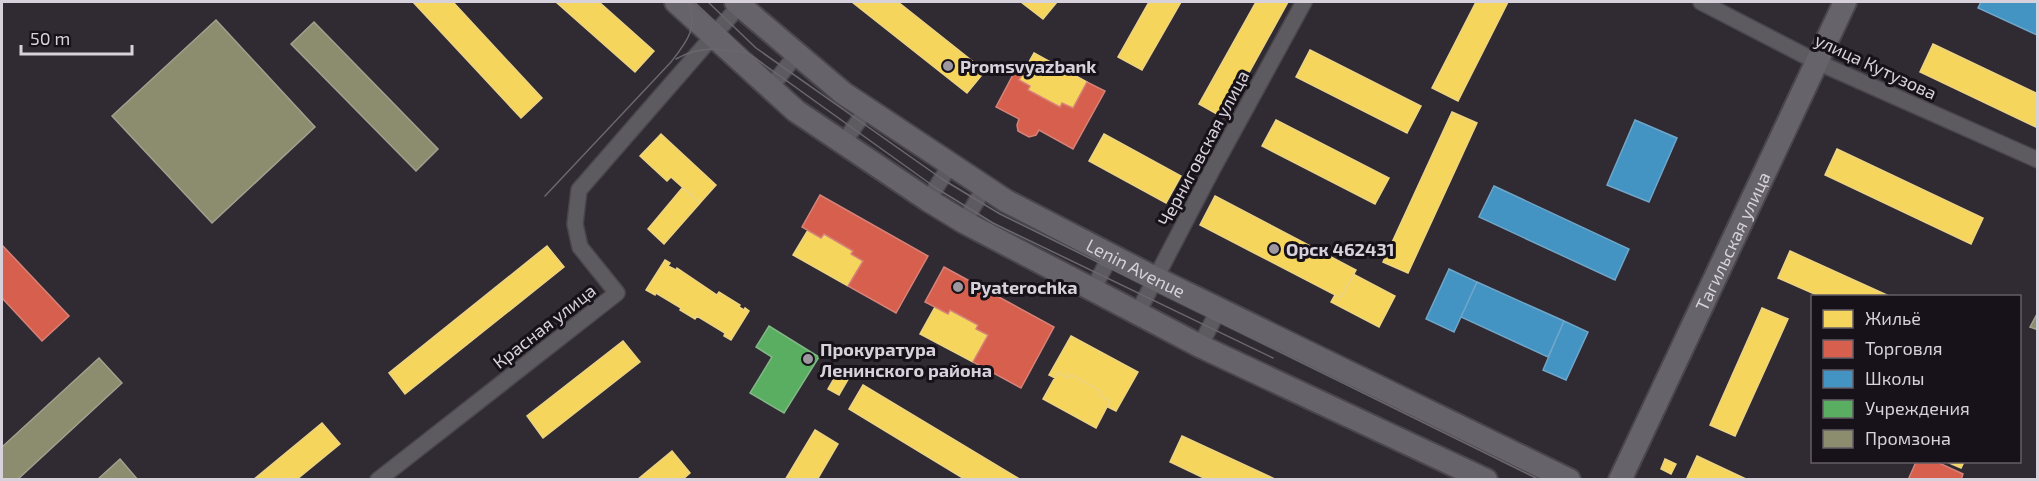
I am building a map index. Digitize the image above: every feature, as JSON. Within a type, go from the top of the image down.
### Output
[{"type":"main road","points":[[676,2],[796,111],[964,222],[1200,346],[1486,480]]},
{"type":"main road","name":"Тагильская улица","points":[[1620,480],[1845,2]]},
{"type":"main road","name":"Lenin Avenue","points":[[738,3],[843,93],[1006,201],[1155,278],[1569,480]]},
{"type":"street","name":"Черниговская улица","points":[[1137,314],[1212,170],[1304,2]]},
{"type":"street","name":"улица Кутузова","points":[[1701,2],[1817,62],[2037,160]]},
{"type":"street","name":"Красная улица","points":[[378,480],[617,293],[580,247],[574,224],[579,190],[714,37],[738,3]]},
{"type":"street","points":[[770,88],[797,54]]},
{"type":"street","points":[[843,143],[867,109]]},
{"type":"street","points":[[928,200],[951,165]]},
{"type":"street","points":[[964,222],[985,187]]},
{"type":"street","points":[[1092,291],[1111,255]]},
{"type":"street","points":[[1200,346],[1219,309]]},
{"type":"building: Жильё","points":[[413,2],[453,2],[542,98],[521,118]]},
{"type":"building: Жильё","points":[[556,2],[599,2],[654,51],[635,72]]},
{"type":"building: Жильё","points":[[852,2],[898,2],[985,71],[967,93]]},
{"type":"building: Жильё","points":[[1021,2],[1057,2],[1043,19]]},
{"type":"building: Жильё","points":[[1149,2],[1181,2],[1142,70],[1118,57]]},
{"type":"building: Жильё","points":[[1256,2],[1288,2],[1224,118],[1199,104]]},
{"type":"building: Жильё","points":[[1476,2],[1508,2],[1458,101],[1432,88]]},
{"type":"building: Жильё","points":[[1933,44],[2038,94],[2038,128],[1920,72]]},
{"type":"building: Жильё","points":[[1310,50],[1421,106],[1407,133],[1296,77]]},
{"type":"building: Жильё","points":[[1034,53],[1087,82],[1073,108],[1062,103],[1060,107],[1028,90],[1030,86],[1019,80]]},
{"type":"building: Жильё","points":[[1452,112],[1477,123],[1408,273],[1383,262]]},
{"type":"building: Жильё","points":[[1276,120],[1389,178],[1375,204],[1262,146]]},
{"type":"building: Жильё","points":[[661,134],[716,185],[700,203],[671,177],[667,181],[640,156]]},
{"type":"building: Жильё","points":[[1104,134],[1181,176],[1166,203],[1089,161]]},
{"type":"building: Жильё","points":[[1837,149],[1983,218],[1971,244],[1825,175]]},
{"type":"building: Жильё","points":[[683,187],[700,203],[664,244],[648,229]]},
{"type":"building: Жильё","points":[[1215,196],[1356,270],[1341,298],[1200,225]]},
{"type":"building: Жильё","points":[[808,230],[821,238],[824,234],[853,251],[851,254],[863,261],[848,286],[793,255]]},
{"type":"building: Жильё","points":[[547,246],[564,267],[405,394],[389,373]]},
{"type":"building: Жильё","points":[[1790,251],[1887,295],[1817,295],[1778,278]]},
{"type":"building: Жильё","points":[[665,260],[670,263],[668,266],[676,270],[677,268],[717,295],[719,292],[740,305],[739,307],[749,311],[731,340],[724,336],[725,333],[697,316],[695,319],[656,293],[655,295],[646,290]]},
{"type":"building: Жильё","points":[[1353,274],[1395,296],[1379,327],[1331,302],[1335,295],[1341,298]]},
{"type":"building: Жильё","points":[[935,307],[948,314],[950,310],[978,325],[976,329],[988,335],[973,362],[920,334]]},
{"type":"building: Жильё","points":[[1762,308],[1788,319],[1735,436],[1710,425]]},
{"type":"building: Жильё","points":[[1071,336],[1138,372],[1116,411],[1108,407],[1110,401],[1099,395],[1101,391],[1070,374],[1068,378],[1058,372],[1055,378],[1049,375]]},
{"type":"building: Жильё","points":[[623,341],[640,362],[543,438],[527,416]]},
{"type":"building: Жильё","points":[[839,370],[850,376],[839,395],[828,389]]},
{"type":"building: Жильё","points":[[1058,372],[1068,378],[1070,374],[1101,391],[1099,395],[1110,401],[1096,428],[1043,399]]},
{"type":"building: Жильё","points":[[863,385],[1021,480],[966,480],[849,409]]},
{"type":"building: Жильё","points":[[322,423],[340,444],[296,480],[253,480]]},
{"type":"building: Жильё","points":[[815,430],[838,444],[817,480],[785,480]]},
{"type":"building: Жильё","points":[[1182,436],[1277,480],[1208,480],[1170,462]]},
{"type":"building: Жильё","points":[[672,451],[690,473],[682,480],[637,480]]},
{"type":"building: Жильё","points":[[1697,456],[1748,480],[1686,480]]},
{"type":"building: Жильё","points":[[1665,459],[1676,464],[1671,474],[1661,469]]},
{"type":"building: Жильё","points":[[1949,463],[1964,463],[1961,468]]},
{"type":"building: Торговля","points":[[1016,69],[1023,73],[1019,80],[1030,86],[1028,90],[1060,107],[1062,103],[1073,108],[1087,82],[1105,91],[1073,149],[1039,130],[1036,135],[1029,137],[1018,131],[1019,119],[996,107]]},
{"type":"building: Торговля","points":[[820,195],[928,256],[896,313],[848,286],[863,261],[851,254],[853,251],[824,234],[821,238],[802,227]]},
{"type":"building: Торговля","points":[[2,245],[69,316],[42,341],[2,298]]},
{"type":"building: Торговля","points":[[944,267],[1054,327],[1021,388],[973,362],[988,335],[976,329],[978,325],[950,310],[948,314],[925,302]]},
{"type":"building: Торговля","points":[[1916,463],[1939,463],[1963,474],[1961,480],[1908,480]]},
{"type":"building: Школы","points":[[1981,2],[2038,2],[2037,35],[1978,8]]},
{"type":"building: Школы","points":[[1635,120],[1677,138],[1649,202],[1607,185]]},
{"type":"building: Школы","points":[[1494,186],[1629,249],[1615,280],[1479,217]]},
{"type":"building: Школы","points":[[1449,269],[1477,282],[1454,332],[1426,319]]},
{"type":"building: Школы","points":[[1477,282],[1564,321],[1548,357],[1461,317]]},
{"type":"building: Школы","points":[[1564,321],[1588,332],[1566,380],[1543,370]]},
{"type":"building: Учреждения","points":[[769,326],[819,357],[784,413],[750,393],[772,357],[756,347]]},
{"type":"building: Промзона","points":[[216,20],[315,127],[212,223],[112,116]]},
{"type":"building: Промзона","points":[[314,22],[438,149],[416,171],[291,44]]},
{"type":"building: Промзона","points":[[2038,312],[2038,330],[2030,327]]},
{"type":"building: Промзона","points":[[99,358],[122,383],[17,480],[2,480],[2,447]]},
{"type":"building: Промзона","points":[[120,459],[138,480],[97,480]]},
{"type":"tram line","points":[[545,196],[677,54],[686,41],[691,27],[689,2]]},
{"type":"tram line","points":[[694,2],[748,53],[936,188],[993,223],[1273,358]]},
{"type":"tram line","points":[[708,2],[756,48],[942,179],[1000,214],[1540,480]]},
{"type":"tram line","points":[[676,59],[703,50],[720,49],[748,53]]},
{"type":"place","name":"Promsvyazbank","points":[[948,66]]},
{"type":"place","name":"Орск 462431","points":[[1274,249]]},
{"type":"place","name":"Pyaterochka","points":[[958,287]]},
{"type":"place","name":"Прокуратура Ленинского района","points":[[808,359]]}]
